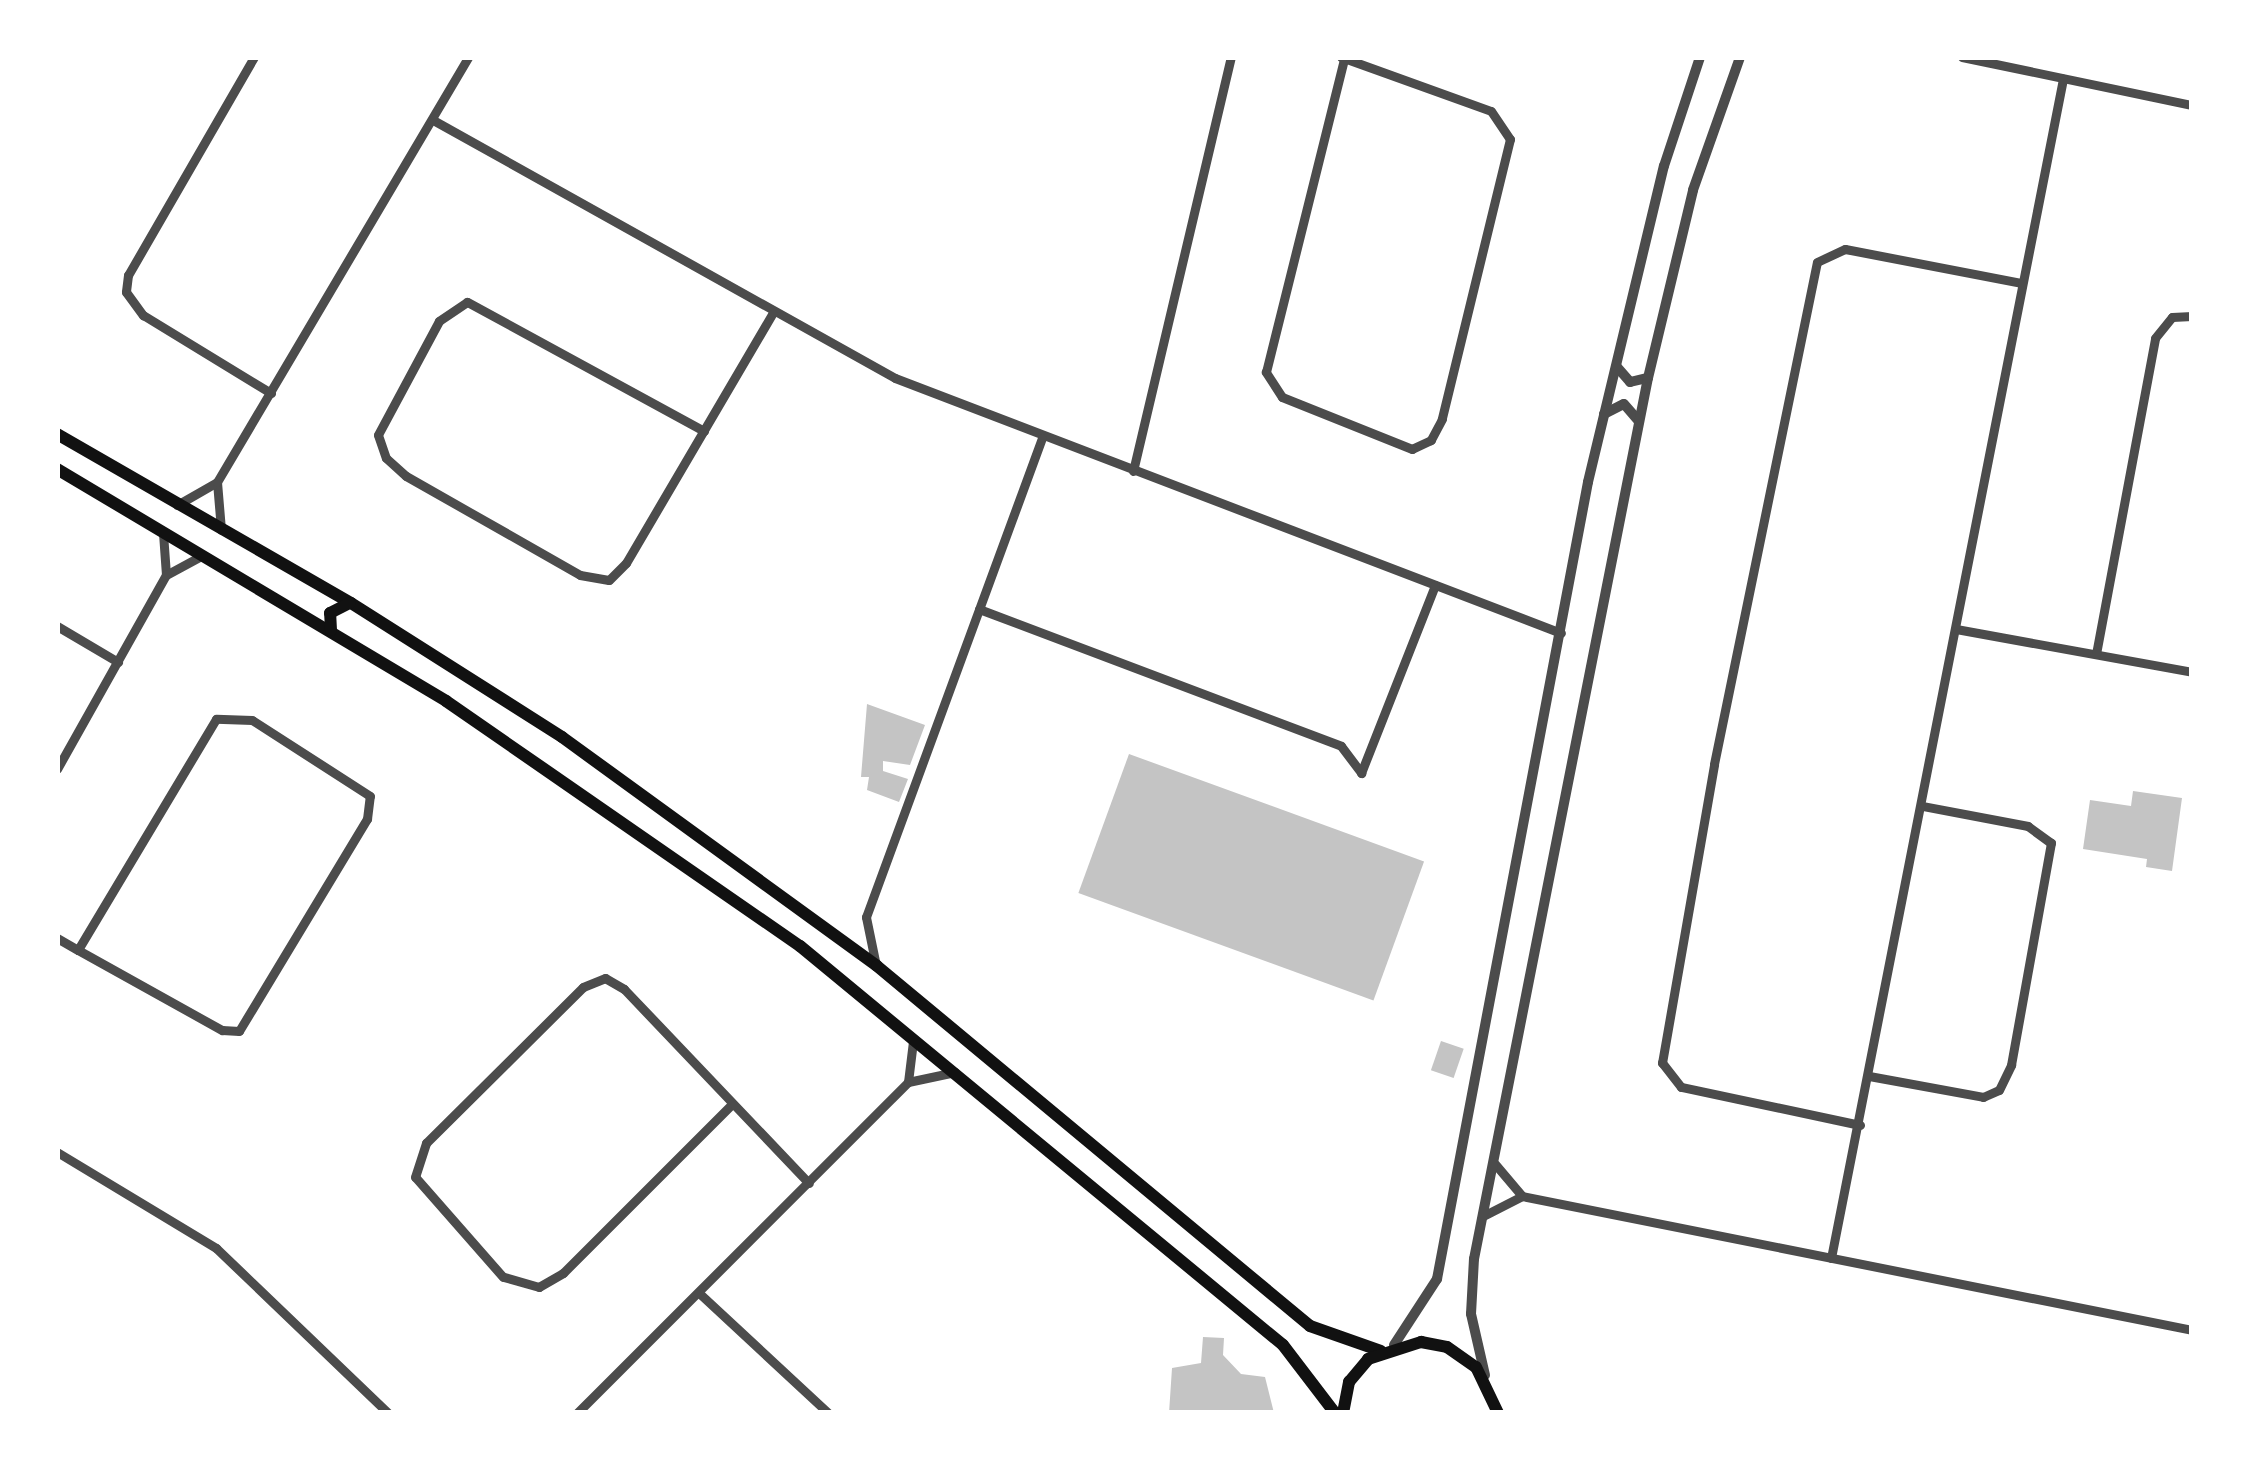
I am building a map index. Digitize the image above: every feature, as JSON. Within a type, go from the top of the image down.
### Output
[{"type":"main road","points":[[57,434],[175,506],[351,603],[610,771],[877,966],[1310,1326],[1388,1348],[1447,1347],[1486,1378],[1498,1413]]},
{"type":"main road","points":[[57,469],[331,630],[592,797],[956,1072],[1282,1345],[1339,1413]]},
{"type":"main road","points":[[331,630],[330,614],[351,603]]},
{"type":"main road","points":[[592,797],[611,791],[610,771]]},
{"type":"main road","points":[[1339,1413],[1349,1382],[1388,1348]]},
{"type":"street","points":[[254,57],[128,275],[126,292],[143,315],[271,393]]},
{"type":"street","points":[[175,506],[217,482],[468,57]]},
{"type":"street","points":[[1133,471],[1231,57]]},
{"type":"street","points":[[1486,1378],[1471,1298],[1484,1216],[1648,378],[1694,190],[1740,57]]},
{"type":"street","points":[[1962,57],[2192,104]]},
{"type":"street","points":[[1342,58],[1491,111],[1510,139],[1442,419],[1431,440],[1412,448],[1282,398],[1266,372],[1342,58]]},
{"type":"street","points":[[1388,1348],[1437,1279],[1603,416],[1696,60]]},
{"type":"street","points":[[1831,1258],[2063,79]]},
{"type":"street","points":[[433,120],[772,314],[895,378],[1561,633]]},
{"type":"street","points":[[1860,1125],[1690,1090],[1662,1063],[1714,764],[1817,262],[1845,249],[2021,283]]},
{"type":"street","points":[[704,431],[467,302],[440,321],[378,434],[398,471],[602,581],[623,568],[704,431],[772,314]]},
{"type":"street","points":[[2096,654],[2155,338],[2172,317],[2192,316]]},
{"type":"street","points":[[1616,364],[1625,380],[1648,378]]},
{"type":"street","points":[[1603,416],[1624,404],[1638,424]]},
{"type":"street","points":[[877,966],[866,916],[1042,438]]},
{"type":"street","points":[[217,482],[222,533]]},
{"type":"street","points":[[57,770],[166,575],[163,530]]},
{"type":"street","points":[[166,575],[204,555]]},
{"type":"street","points":[[979,609],[1341,746],[1361,773],[1435,585]]},
{"type":"street","points":[[57,626],[118,662]]},
{"type":"street","points":[[1955,629],[2192,672]]},
{"type":"street","points":[[57,938],[222,1030],[239,1030],[367,819],[370,796],[252,720],[216,719],[79,950]]},
{"type":"street","points":[[1869,1076],[1983,1097],[1999,1090],[2011,1065],[2051,843],[2028,826],[1922,806]]},
{"type":"street","points":[[732,1104],[563,1274],[539,1287],[503,1276],[415,1177],[426,1143],[598,979],[618,983],[809,1183]]},
{"type":"street","points":[[908,1082],[913,1037]]},
{"type":"street","points":[[577,1413],[908,1082],[956,1072]]},
{"type":"street","points":[[57,1152],[217,1249],[388,1413]]},
{"type":"street","points":[[1495,1164],[1522,1196],[2192,1330]]},
{"type":"street","points":[[1484,1216],[1522,1196]]},
{"type":"street","points":[[699,1293],[828,1413]]},
{"type":"building","points":[[867,704],[925,725],[910,765],[883,761],[883,771],[908,779],[899,802],[867,790],[869,777],[861,777]]},
{"type":"building","points":[[1129,754],[1424,861],[1373,1000],[1078,893]]},
{"type":"building","points":[[2133,791],[2182,798],[2172,871],[2146,867],[2147,859],[2083,849],[2090,800],[2131,806]]},
{"type":"building","points":[[1441,1041],[1464,1049],[1454,1078],[1431,1070]]},
{"type":"building","points":[[1203,1337],[1224,1338],[1223,1355],[1241,1374],[1265,1377],[1274,1413],[1169,1413],[1172,1368],[1201,1363]]}]
